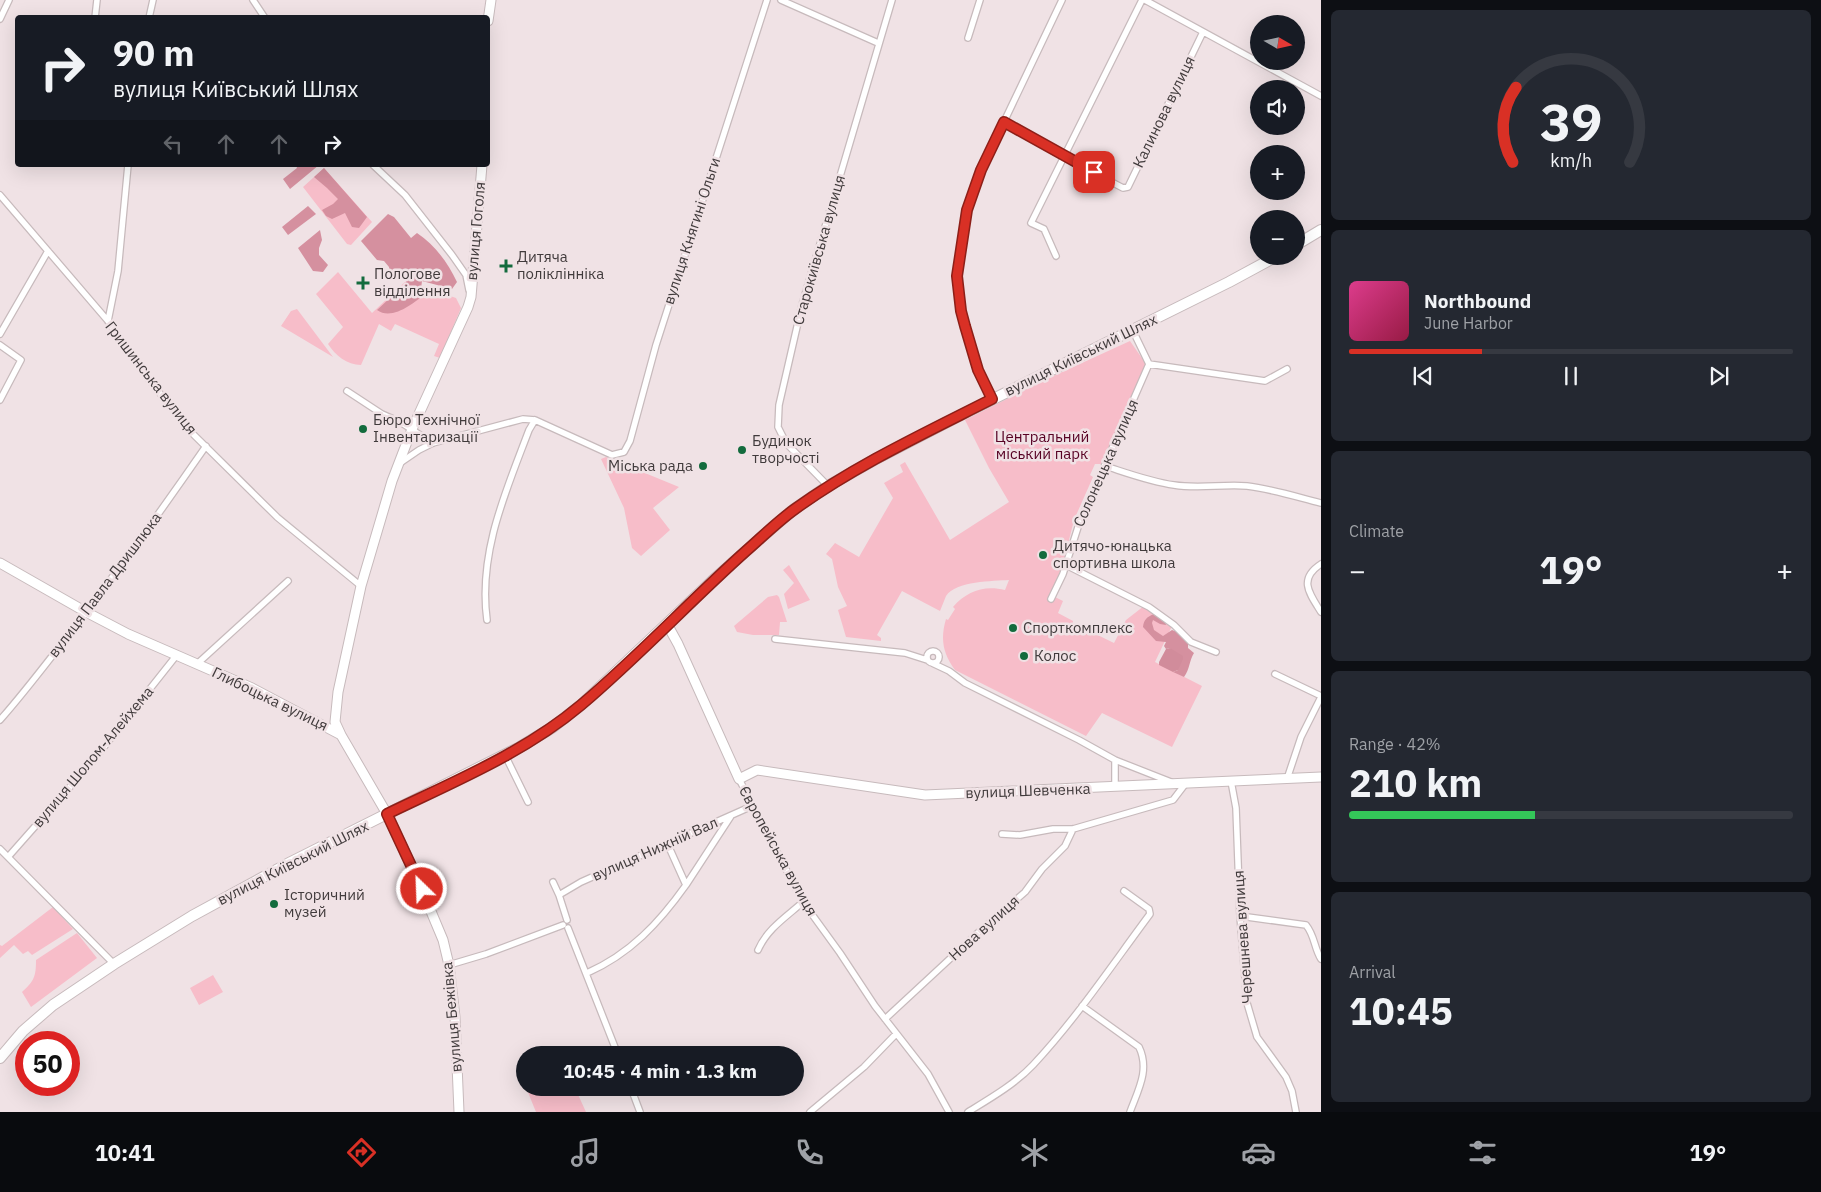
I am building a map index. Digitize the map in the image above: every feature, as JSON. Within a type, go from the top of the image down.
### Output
[{"type":"highway","points":[[1305,240],[1321,230]]},
{"type":"highway","name":"вулиця Київський Шлях","points":[[0,1058],[23,1031],[53,1005],[114,964],[250,884],[505,755],[553,727],[581,705],[763,536],[793,510],[828,486],[992,399],[1260,265]]},
{"type":"street","points":[[0,19],[9,0]]},
{"type":"street","points":[[95,15],[97,0]]},
{"type":"street","points":[[150,15],[153,0]]},
{"type":"street","points":[[253,0],[263,15]]},
{"type":"street","points":[[489,15],[491,0]]},
{"type":"street","name":"вулиця Княгині Ольги","points":[[535,420],[612,455],[624,452],[630,441],[656,345],[767,0]]},
{"type":"street","points":[[781,0],[878,43]]},
{"type":"street","name":"Старокиївська вулиця","points":[[828,486],[786,443],[778,427],[779,405],[802,305],[892,0]]},
{"type":"street","points":[[968,38],[980,0]]},
{"type":"street","points":[[992,399],[978,370],[963,319],[957,276],[967,210],[981,170],[1062,0]]},
{"type":"street","points":[[1056,256],[1044,228],[1031,223],[1143,0],[1321,96]]},
{"type":"street","name":"Калинова вулиця","points":[[1064,157],[1123,188],[1128,187],[1203,32]]},
{"type":"street","points":[[1004,122],[1064,157]]},
{"type":"street","points":[[108,321],[118,271],[128,167]]},
{"type":"street","points":[[375,167],[405,195],[452,256],[466,275],[471,297]]},
{"type":"street","name":"вулиця Гоголя","points":[[341,735],[335,722],[335,706],[361,586],[389,489],[412,429],[471,297],[482,167]]},
{"type":"street","name":"Гришинська вулиця","points":[[0,195],[108,321],[146,376],[192,433],[277,517],[361,586]]},
{"type":"street","points":[[0,334],[48,251]]},
{"type":"street","points":[[1135,328],[1134,333],[1150,364],[1266,381],[1287,369]]},
{"type":"street","points":[[0,345],[21,360],[0,400]]},
{"type":"street","name":"Солонецька вулиця","points":[[1051,599],[1066,565],[1079,524],[1150,364]]},
{"type":"street","points":[[347,392],[433,443]]},
{"type":"street","points":[[399,464],[433,443],[523,419],[535,420],[529,430],[494,527],[484,600],[487,620]]},
{"type":"street","name":"вулиця Павла Дришлюка","points":[[0,720],[86,612],[206,446]]},
{"type":"street","points":[[1105,466],[1175,486],[1248,486],[1321,503]]},
{"type":"street","name":"Глибоцька вулиця","points":[[0,563],[128,634],[252,688],[341,735],[387,814]]},
{"type":"street","points":[[1321,564],[1311,570],[1308,586],[1321,612]]},
{"type":"street","points":[[1066,565],[1149,607],[1174,625],[1191,642],[1216,652]]},
{"type":"street","name":"Глибоцька вулиця","points":[[196,664],[288,581]]},
{"type":"street","name":"Європейська вулиця","points":[[667,624],[678,644],[752,806],[802,902],[885,1019],[928,1074],[949,1112]]},
{"type":"street","points":[[775,640],[905,653],[937,662],[938,656]]},
{"type":"street","points":[[929,659],[934,652],[949,671]]},
{"type":"street","name":"вулиця Шолом-Алейхема","points":[[8,857],[92,762],[176,656]]},
{"type":"street","points":[[929,659],[965,683],[1115,760],[1175,783]]},
{"type":"street","points":[[1275,674],[1321,697],[1301,737],[1287,779]]},
{"type":"street","points":[[505,755],[528,802]]},
{"type":"street","points":[[1115,760],[1115,787]]},
{"type":"street","name":"вулиця Шевченка","points":[[739,779],[757,770],[924,795],[1321,777]]},
{"type":"street","name":"Черешнева вулиця","points":[[1231,781],[1236,808],[1240,916],[1246,1003],[1257,1037],[1286,1077],[1292,1091],[1296,1112]]},
{"type":"street","points":[[1002,834],[1020,834],[1053,828],[1061,830],[1073,829],[1172,800],[1186,783]]},
{"type":"street","name":"вулиця Нижній Вал","points":[[559,895],[581,882],[668,845],[752,806]]},
{"type":"street","name":"вулиця Бежівка","points":[[387,814],[440,932],[449,965],[455,1017],[459,1112]]},
{"type":"street","points":[[587,973],[606,965],[633,946],[666,913],[732,816]]},
{"type":"street","name":"Нова вулиця","points":[[885,1019],[980,930],[1024,892],[1042,869],[1065,846],[1073,829]]},
{"type":"street","points":[[668,845],[686,885]]},
{"type":"street","points":[[0,849],[114,964]]},
{"type":"street","points":[[553,882],[559,895],[566,924],[615,1046]]},
{"type":"street","points":[[968,1112],[999,1093],[1032,1066],[1082,1006],[1150,914],[1149,909],[1124,891]]},
{"type":"street","points":[[758,950],[763,938],[772,928],[802,902]]},
{"type":"street","points":[[1240,916],[1306,925],[1313,933],[1317,953],[1321,959]]},
{"type":"street","points":[[449,965],[486,954],[566,924]]},
{"type":"street","points":[[1082,1006],[1139,1048],[1144,1057],[1144,1073],[1130,1112]]},
{"type":"street","points":[[810,1112],[864,1066],[896,1034]]},
{"type":"street","points":[[634,1096],[640,1112]]},
{"type":"green space","points":[[324,168],[372,222],[351,245],[347,244],[303,187]]},
{"type":"green space","points":[[338,272],[372,313],[406,281],[456,298],[461,308],[440,358],[434,356],[439,344],[395,324],[391,331],[379,324],[361,365],[346,361],[334,352],[328,344],[343,327],[316,294]]},
{"type":"green space","points":[[297,309],[333,357],[281,326],[291,311]]},
{"type":"green space","name":"Центральний міський парк","points":[[1130,341],[1146,364],[1101,464],[1095,464],[1090,475],[1093,477],[1074,520],[1063,564],[1051,595],[1063,601],[1058,613],[1073,621],[1073,623],[1114,643],[1126,620],[1144,606],[1172,626],[1155,662],[1202,686],[1172,747],[1102,713],[1086,736],[955,670],[945,652],[943,640],[946,619],[948,620],[955,609],[953,607],[958,601],[976,591],[990,588],[1005,590],[1009,580],[975,583],[958,587],[946,596],[940,611],[902,591],[877,635],[881,638],[881,641],[846,637],[838,610],[847,606],[838,587],[832,559],[826,554],[835,543],[859,557],[893,498],[884,483],[903,472],[900,465],[905,462],[950,540],[1009,502],[989,468],[965,420],[1049,378]]},
{"type":"green space","points":[[606,457],[679,487],[653,508],[670,530],[641,556],[632,548],[624,508],[601,459]]},
{"type":"green space","points":[[789,565],[810,600],[788,609],[784,594],[794,583],[783,570]]},
{"type":"green space","points":[[777,595],[787,622],[780,622],[779,635],[753,635],[737,632],[734,626],[768,597]]},
{"type":"green space","points":[[53,907],[73,929],[32,955],[28,951],[23,954],[14,945],[0,958],[0,945],[2,946]]},
{"type":"green space","points":[[77,933],[97,958],[31,1007],[22,992],[34,978],[36,960]]},
{"type":"green space","points":[[213,975],[223,992],[199,1005],[190,988]]},
{"type":"green space","points":[[529,1096],[579,1096],[586,1112],[536,1112]]},
{"type":"shaded area","points":[[317,167],[290,189],[283,179],[297,168]]},
{"type":"shaded area","points":[[324,168],[367,217],[359,228],[352,227],[345,213],[332,219],[326,216],[322,210],[338,199],[314,177]]},
{"type":"shaded area","points":[[308,206],[316,214],[288,235],[282,227]]},
{"type":"shaded area","points":[[388,214],[394,217],[411,238],[417,233],[430,243],[445,261],[457,282],[452,289],[422,281],[421,289],[425,294],[402,310],[383,313],[377,310],[406,283],[406,277],[390,273],[389,267],[384,261],[377,260],[361,241]]},
{"type":"shaded area","points":[[320,230],[322,240],[319,255],[328,265],[323,272],[313,271],[298,248]]},
{"type":"shaded area","points":[[1154,614],[1165,622],[1166,625],[1153,620],[1154,630],[1163,636],[1172,630],[1177,632],[1188,644],[1188,648],[1194,653],[1184,677],[1173,672],[1178,670],[1170,648],[1166,649],[1164,646],[1166,642],[1156,641],[1143,627],[1146,619]]},
{"type":"shaded area","points":[[1170,648],[1183,656],[1178,670],[1173,672],[1159,665],[1166,649]]},
{"type":"place","name":"Дитяча поліклінніка","points":[[506,266]]},
{"type":"place","name":"Пологове відділення","points":[[363,283]]},
{"type":"place","name":"Бюро Технічної Інвентаризації","points":[[363,429]]},
{"type":"place","name":"Будинок творчості","points":[[742,450]]},
{"type":"place","name":"Міська рада","points":[[703,466]]},
{"type":"place","name":"Дитячо-юнацька спортивна школа","points":[[1043,555]]},
{"type":"place","name":"Спорткомплекс","points":[[1013,628]]},
{"type":"place","name":"Колос","points":[[1024,656]]},
{"type":"place","name":"Історичний музей","points":[[274,904]]},
{"type":"route","points":[[422,889],[387,814],[459,779],[520,747],[553,727],[581,705],[712,581],[793,510],[828,486],[874,460],[992,399],[978,370],[965,326],[961,311],[957,276],[967,210],[981,170],[1004,122],[1094,172]]}]
